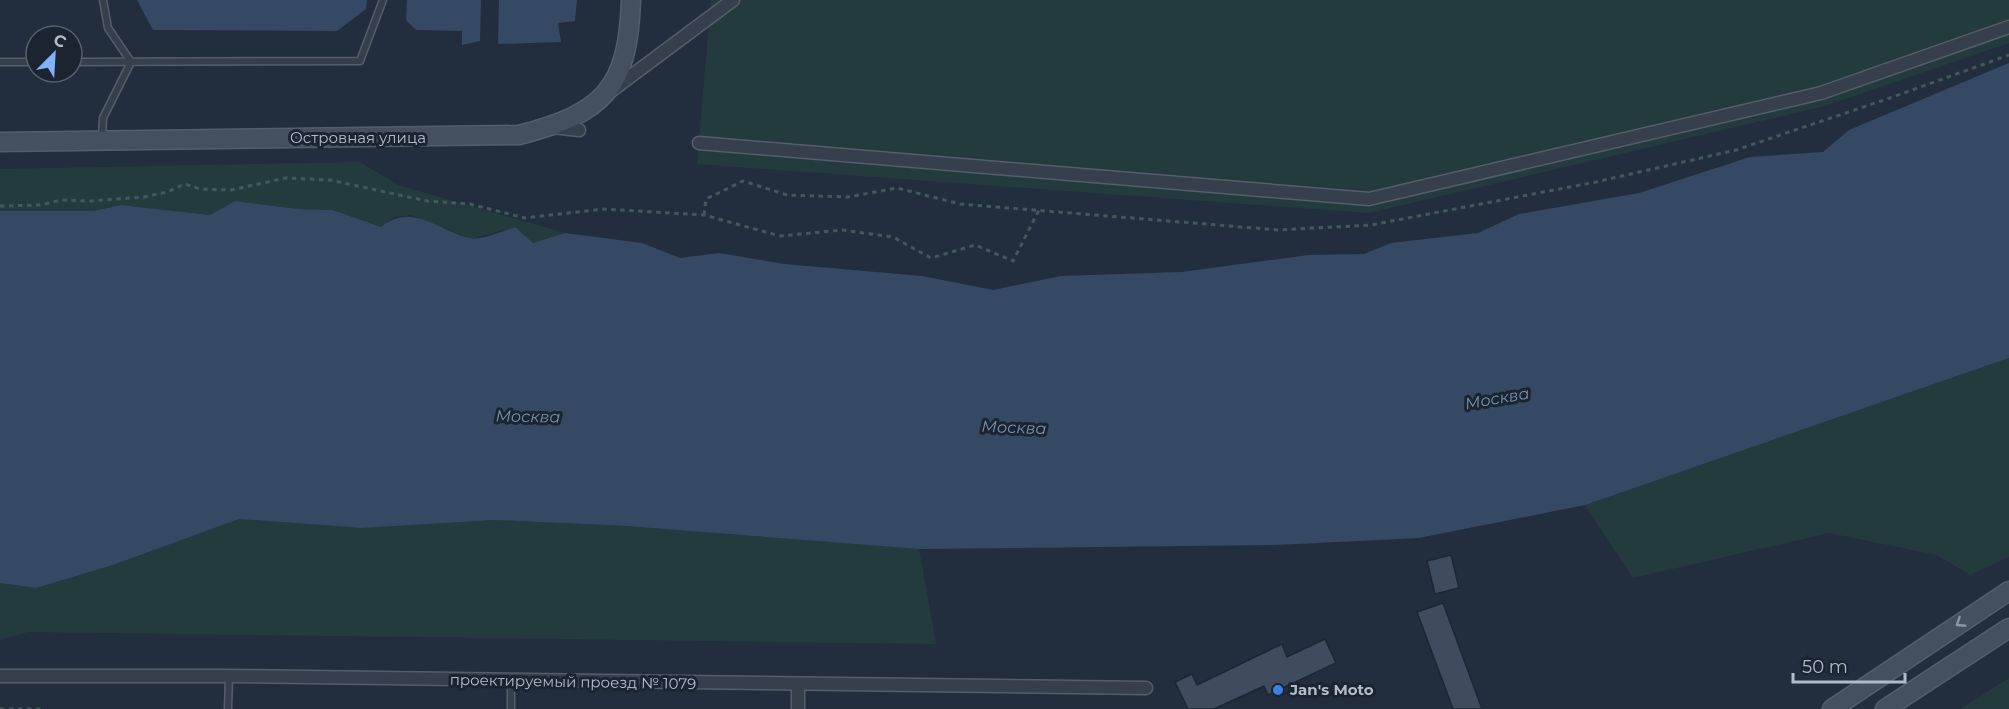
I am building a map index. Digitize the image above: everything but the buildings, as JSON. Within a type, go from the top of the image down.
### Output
[{"type":"street","name":"Островная улица","points":[[0,142],[472,138],[519,135],[551,127],[574,117],[608,93],[624,64],[631,0]]},
{"type":"street","points":[[608,93],[733,0]]},
{"type":"street","points":[[699,143],[1369,199],[1821,93],[2009,27]]},
{"type":"street","points":[[551,127],[579,130]]},
{"type":"street","points":[[1832,709],[2009,591]]},
{"type":"street","points":[[1885,709],[2009,628]]},
{"type":"street","name":"проектируемый проезд № 1079","points":[[0,676],[229,676],[1146,688]]},
{"type":"street","points":[[798,685],[798,709]]},
{"type":"lane","points":[[103,0],[108,28],[131,62]]},
{"type":"lane","points":[[84,62],[360,61],[383,0]]},
{"type":"lane","points":[[0,62],[24,62]]},
{"type":"lane","points":[[102,141],[103,118],[131,62]]},
{"type":"lane","points":[[228,709],[229,676]]},
{"type":"lane","points":[[511,681],[511,709]]},
{"type":"path","points":[[704,215],[706,199],[743,181],[787,195],[848,196],[897,188],[960,204],[1279,230],[1371,225],[1596,182],[1736,150],[2009,55]]},
{"type":"path","points":[[0,206],[40,205],[61,200],[91,201],[144,197],[167,192],[185,184],[200,189],[231,190],[286,178],[330,180],[427,201],[470,204],[525,218],[604,209],[704,215],[780,236],[842,230],[893,237],[931,258],[975,245],[1013,261],[1039,210]]},
{"type":"path","points":[[0,709],[42,709]]},
{"type":"green space","points":[[711,0],[2009,0],[2009,43],[1825,106],[1369,213],[697,164]]},
{"type":"green space","points":[[360,162],[398,185],[565,233],[533,243],[515,227],[471,239],[411,215],[394,217],[381,227],[333,210],[299,209],[235,201],[210,215],[121,205],[93,211],[0,211],[0,169]]},
{"type":"green space","points":[[2009,358],[2009,557],[1970,575],[1937,555],[1829,533],[1633,578],[1585,505]]},
{"type":"green space","points":[[239,519],[362,528],[495,520],[626,526],[919,549],[936,644],[28,632],[0,640],[0,583],[36,588],[113,565]]},
{"type":"green space","points":[[2009,678],[2009,709],[1960,709]]},
{"type":"water","points":[[137,0],[367,0],[366,9],[337,31],[153,30]]},
{"type":"water","points":[[407,0],[481,0],[480,41],[462,45],[462,31],[416,30],[406,20]]},
{"type":"water","points":[[499,0],[577,0],[575,21],[558,23],[561,42],[498,44]]},
{"type":"water","name":"Москва","points":[[2009,63],[2009,358],[1585,505],[1419,538],[1276,545],[919,549],[626,526],[495,520],[362,528],[239,519],[113,565],[36,588],[0,583],[0,211],[93,211],[121,205],[210,215],[235,201],[299,209],[333,210],[381,227],[393,220],[414,217],[474,239],[515,227],[533,243],[565,233],[642,243],[680,258],[719,253],[784,264],[922,276],[993,290],[1061,276],[1182,272],[1308,255],[1364,254],[1391,243],[1478,233],[1519,214],[1639,193],[1750,157],[1823,152],[1849,130]]},
{"type":"place","name":"Jan's Moto","points":[[1278,690]]}]
